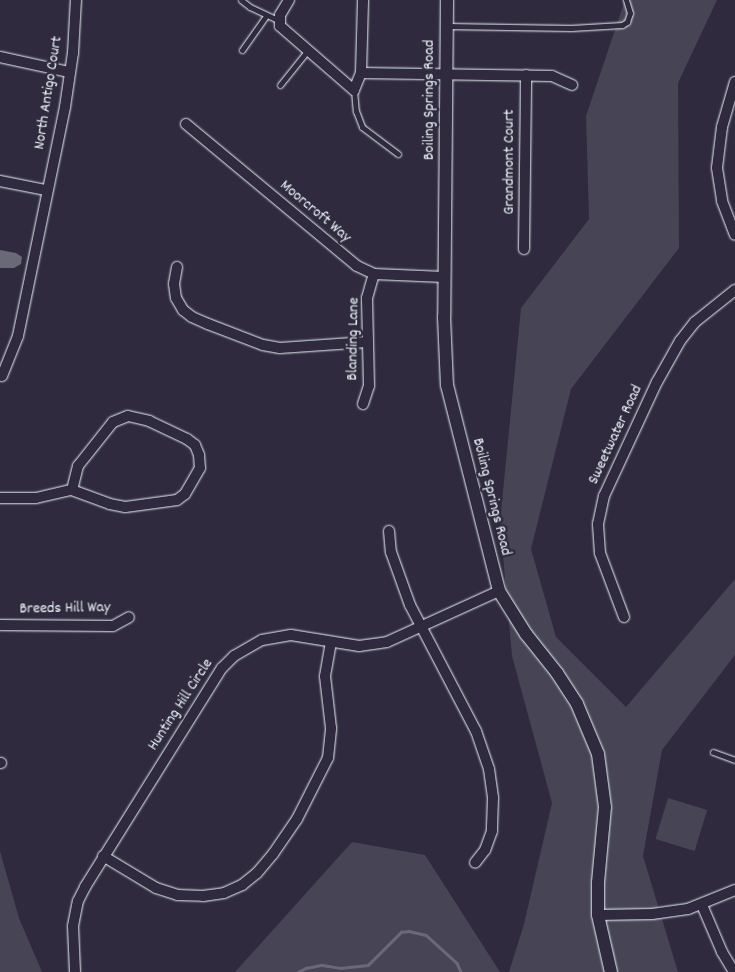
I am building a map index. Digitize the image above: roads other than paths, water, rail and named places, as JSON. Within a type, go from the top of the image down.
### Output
[{"type":"street","name":"North Antigo Court","points":[[2,376],[18,336],[46,190],[65,107],[73,53],[76,0]]},
{"type":"street","points":[[289,0],[280,14],[280,26],[354,90],[361,73],[364,0]]},
{"type":"street","name":"Boiling Springs Road","points":[[447,0],[444,277],[444,350],[447,385],[483,534],[499,591],[526,634],[557,673],[578,704],[598,754],[605,807],[598,883],[598,915],[611,972]]},
{"type":"street","points":[[0,57],[69,72]]},
{"type":"street","points":[[361,73],[552,76],[572,86]]},
{"type":"street","name":"Grandmont Court","points":[[524,249],[526,75]]},
{"type":"street","points":[[735,82],[722,127],[717,168],[722,201],[735,235]]},
{"type":"street","name":"Moorcroft Way","points":[[186,124],[357,266],[374,274],[444,277]]},
{"type":"street","points":[[0,181],[46,190]]},
{"type":"street","points":[[177,267],[174,284],[176,298],[183,310],[192,317],[208,324],[262,345],[280,348],[367,342]]},
{"type":"street","name":"Blanding Lane","points":[[363,404],[369,386],[367,298],[374,274]]},
{"type":"street","name":"Sweetwater Road","points":[[624,618],[600,553],[598,524],[604,496],[657,382],[680,341],[696,322],[735,290]]},
{"type":"street","points":[[0,498],[36,498],[72,490],[120,506],[173,501],[185,494],[198,474],[199,454],[194,445],[187,439],[140,418],[122,417],[111,424],[78,466],[72,490]]},
{"type":"street","points":[[389,531],[391,552],[410,605],[476,731],[489,769],[493,798],[492,831],[485,850],[475,863]]},
{"type":"street","name":"Hunting Hill Circle","points":[[76,972],[73,944],[75,912],[84,887],[222,668],[234,656],[251,645],[277,637],[307,636],[332,643],[359,646],[378,644],[421,628],[499,591]]},
{"type":"street","name":"Breeds Hill Way","points":[[0,625],[113,626],[128,617]]},
{"type":"street","points":[[103,856],[156,888],[178,895],[203,896],[224,893],[242,885],[257,873],[273,854],[297,819],[328,758],[331,728],[325,676],[332,643]]},
{"type":"street","points":[[598,915],[652,914],[702,905],[735,890]]},
{"type":"street","points":[[702,905],[719,946],[734,972]]},
{"type":"lane","points":[[241,0],[266,16],[280,21]]},
{"type":"lane","points":[[446,26],[571,28],[622,25],[626,22],[630,13],[626,0]]},
{"type":"lane","points":[[242,50],[266,16]]},
{"type":"lane","points":[[280,85],[308,50]]},
{"type":"lane","points":[[354,90],[356,111],[362,127],[398,154]]},
{"type":"lane","points":[[712,752],[735,760]]},
{"type":"water","points":[[0,250],[16,253],[22,257],[21,264],[14,268],[0,268]]},
{"type":"waterway","points":[[298,972],[306,968],[322,965],[340,968],[368,965],[401,932],[409,931],[426,935],[457,963],[461,972]]}]
